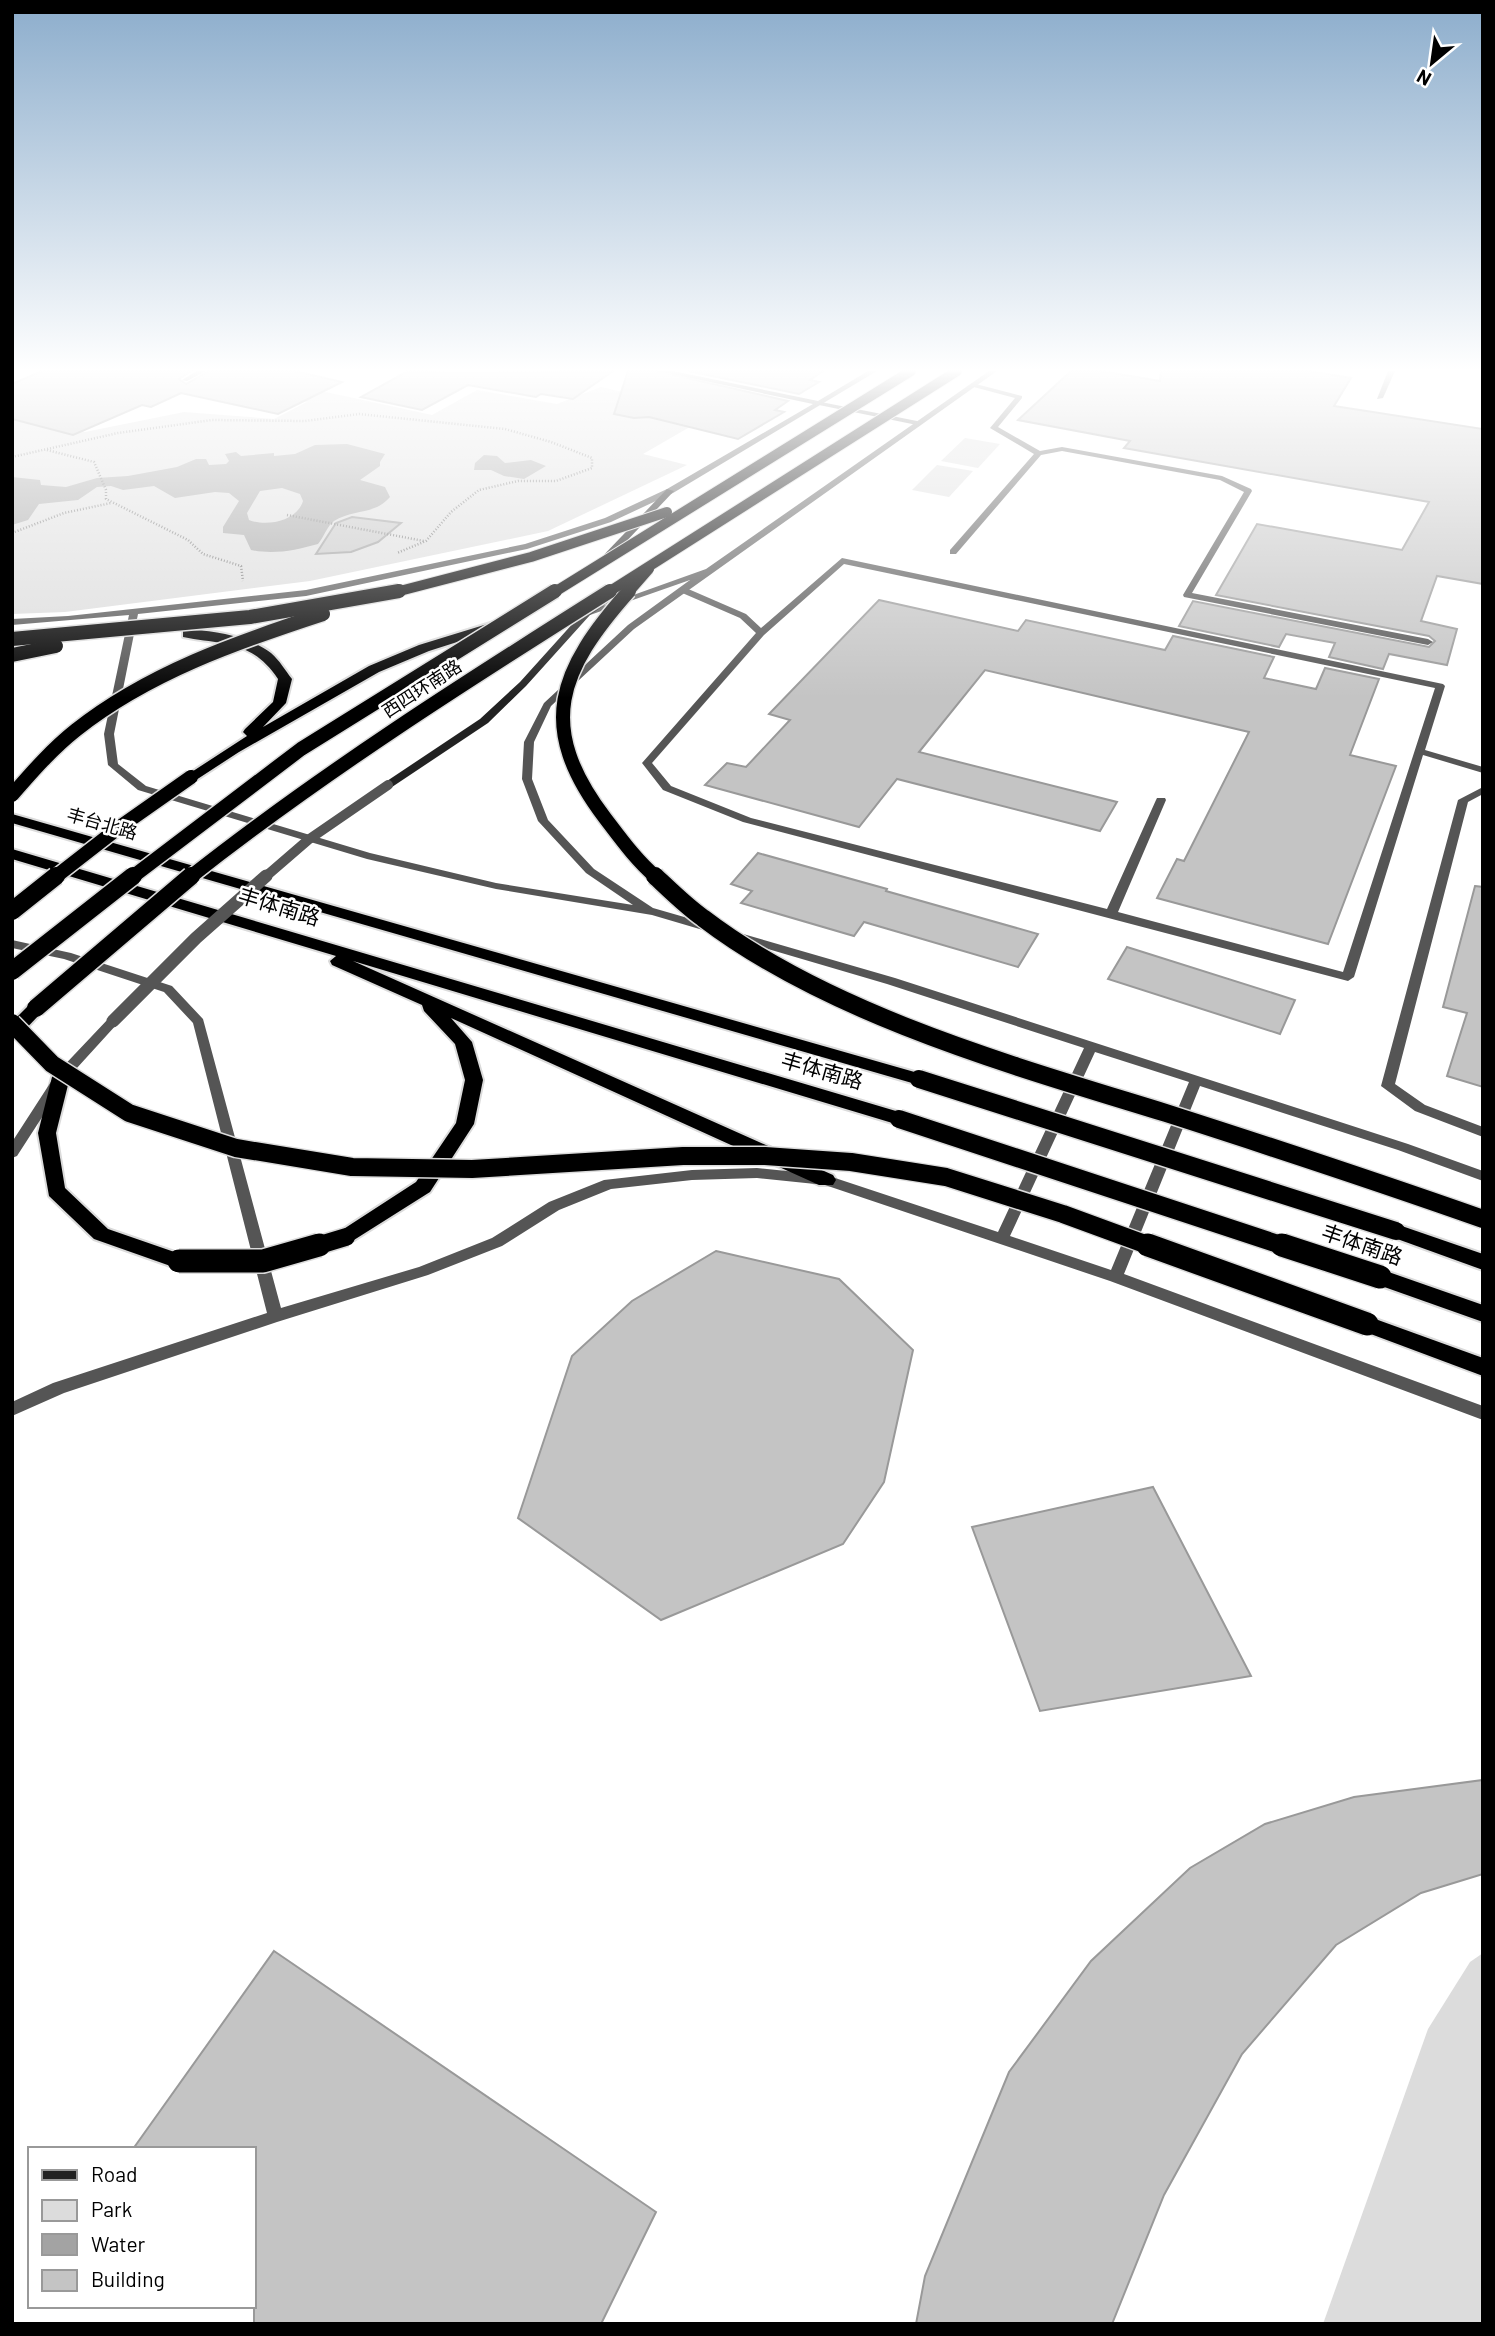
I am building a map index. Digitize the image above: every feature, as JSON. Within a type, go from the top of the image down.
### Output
[{"type":"highway","name":"西四环南路","points":[[12,971],[176,842],[301,749],[735,480]]},
{"type":"highway","name":"西四环南路","points":[[12,1033],[36,1008],[134,923],[230,846],[436,704],[787,480]]},
{"type":"highway","points":[[12,795],[51,752],[94,716],[149,682],[211,653],[391,593],[586,542],[704,499]]},
{"type":"highway","points":[[649,569],[585,647],[571,675],[563,701],[563,734],[576,775],[600,815],[628,853],[675,899],[726,936],[797,975],[899,1023],[1483,1219]]},
{"type":"highway","points":[[12,639],[267,614],[391,593]]},
{"type":"highway","points":[[12,912],[117,829],[233,749],[374,668],[424,648],[497,625]]},
{"type":"highway","points":[[12,655],[48,647],[187,634],[221,638],[259,649],[276,662],[285,678],[279,703],[233,749]]},
{"type":"highway","name":"丰台北路","points":[[12,816],[181,866]]},
{"type":"highway","name":"丰体南路","points":[[12,854],[899,1119],[1380,1277],[1483,1314]]},
{"type":"highway","name":"丰体南路","points":[[181,866],[919,1079],[1396,1231],[1483,1262]]},
{"type":"highway","points":[[273,931],[826,1180]]},
{"type":"highway","points":[[61,1077],[47,1133],[56,1191],[101,1234],[179,1261],[263,1261],[346,1237],[423,1187],[465,1124],[474,1080],[463,1042],[425,1001]]},
{"type":"highway","points":[[12,1023],[52,1064],[129,1112],[236,1148],[352,1167],[472,1169],[683,1156],[765,1156],[851,1162],[946,1177],[1050,1210],[1483,1367]]},
{"type":"main road","name":"西四环南路","points":[[497,625],[735,480]]},
{"type":"main road","name":"西四环南路","points":[[388,785],[484,721],[523,684],[587,613],[791,480]]},
{"type":"main road","points":[[601,563],[670,491]]},
{"type":"street","points":[[12,622],[306,593],[527,546],[608,520],[689,480]]},
{"type":"street","name":"西四环南路","points":[[587,613],[709,571],[837,480]]},
{"type":"street","points":[[953,552],[1016,480]]},
{"type":"street","points":[[1226,480],[1248,491],[1187,595],[1428,642]]},
{"type":"street","points":[[842,561],[1440,686],[1348,977],[747,820],[667,788],[647,763],[761,633],[842,561]]},
{"type":"street","points":[[653,912],[590,871],[543,821],[527,779],[530,741],[547,705],[631,627],[709,571]]},
{"type":"street","points":[[683,590],[743,616],[761,633]]},
{"type":"street","points":[[134,612],[110,734],[113,765],[142,788],[367,856],[496,886],[653,912],[891,981],[1403,1147],[1483,1176]]},
{"type":"street","points":[[1419,751],[1483,770]]},
{"type":"street","name":"西四环南路","points":[[12,1153],[61,1077],[196,938],[308,840],[388,785]]},
{"type":"street","points":[[1483,790],[1463,800],[1388,1086],[1420,1108],[1483,1132]]},
{"type":"street","points":[[1111,914],[1161,800]]},
{"type":"street","points":[[12,944],[67,956],[168,989],[199,1022],[275,1316]]},
{"type":"street","points":[[1002,1238],[1091,1046]]},
{"type":"street","points":[[1115,1277],[1196,1080]]},
{"type":"street","points":[[12,1409],[59,1388],[275,1316],[423,1271],[497,1242],[554,1206],[609,1184],[692,1175],[757,1173],[826,1180],[1002,1238],[1483,1413]]},
{"type":"path","points":[[103,480],[106,499],[111,503],[188,540],[203,554],[242,566],[243,581]]},
{"type":"path","points":[[387,556],[426,541],[451,512],[479,490],[518,481],[559,480]]},
{"type":"path","points":[[12,533],[64,513],[111,503]]},
{"type":"path","points":[[287,515],[426,541]]},
{"type":"green space","points":[[12,480],[655,480],[548,531],[310,581],[65,612],[12,614]]},
{"type":"green space","points":[[922,480],[965,480],[949,497],[912,490]]},
{"type":"green space","points":[[1483,1953],[1483,2324],[1323,2324],[1428,2029],[1470,1962]]},
{"type":"water","points":[[12,480],[40,480],[41,485],[66,487],[90,480],[360,480],[385,487],[390,497],[378,507],[334,521],[318,544],[277,552],[251,550],[244,535],[223,533],[223,527],[239,501],[229,493],[215,492],[175,498],[154,486],[123,490],[111,486],[97,487],[78,500],[39,504],[28,520],[12,525]],"holes":[[[282,488],[300,494],[303,501],[295,513],[280,521],[256,522],[249,520],[247,513],[260,491]]]},
{"type":"building","points":[[1305,480],[1483,480],[1483,584],[1437,576],[1421,621],[1457,629],[1447,665],[1389,654],[1383,669],[1329,657],[1335,643],[1286,634],[1279,647],[1179,626],[1193,601],[1429,647],[1435,641],[1429,636],[1216,595],[1257,524],[1402,550],[1429,502]]},
{"type":"building","points":[[352,517],[401,523],[378,542],[351,552],[316,554],[336,523]]},
{"type":"building","points":[[879,600],[1018,631],[1026,620],[1165,650],[1173,636],[1274,657],[1264,678],[1316,689],[1325,668],[1379,679],[1350,755],[1396,766],[1328,944],[1157,898],[1177,859],[1184,861],[1249,732],[985,670],[919,752],[1117,802],[1100,831],[897,779],[859,827],[705,785],[727,763],[746,767],[790,720],[769,714]]},
{"type":"building","points":[[758,853],[1038,934],[1018,967],[864,922],[854,936],[741,903],[752,891],[731,884]]},
{"type":"building","points":[[1475,886],[1483,887],[1483,1087],[1447,1076],[1467,1013],[1443,1007]]},
{"type":"building","points":[[1127,947],[1295,1000],[1280,1034],[1108,979]]},
{"type":"building","points":[[716,1251],[839,1279],[913,1350],[884,1482],[843,1544],[661,1620],[518,1518],[572,1356],[632,1301]]},
{"type":"building","points":[[1153,1487],[1251,1676],[1040,1711],[972,1527]]},
{"type":"building","points":[[1483,1780],[1483,1874],[1421,1893],[1336,1945],[1242,2054],[1164,2195],[1112,2324],[916,2324],[925,2276],[1009,2072],[1091,1961],[1190,1868],[1265,1824],[1354,1797]]},
{"type":"building","points":[[274,1951],[656,2212],[601,2324],[254,2324],[256,2147],[134,2147]]}]
